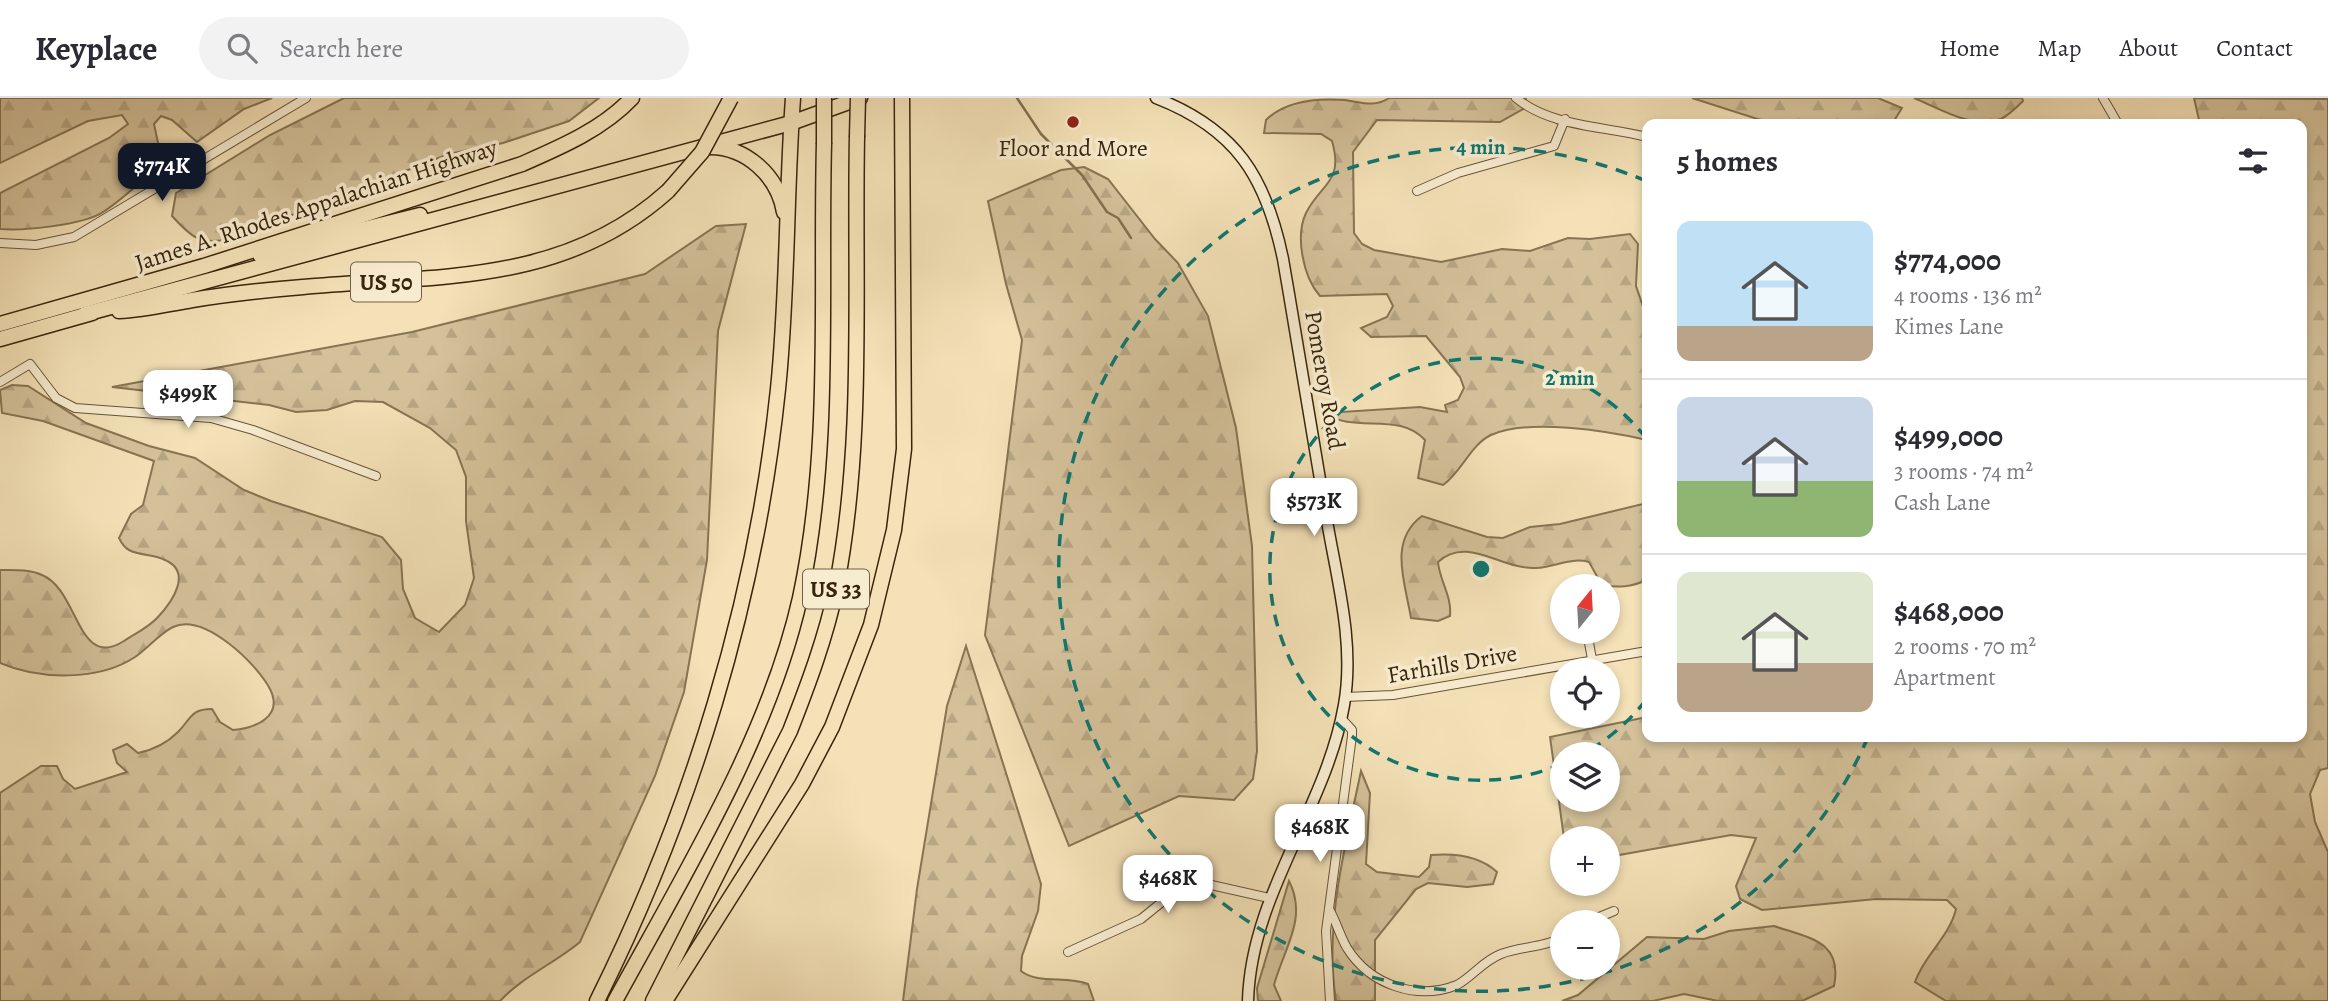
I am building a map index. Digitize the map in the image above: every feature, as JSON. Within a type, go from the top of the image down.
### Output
[{"type":"highway","name":"James A. Rhodes Appalachian Highway","points":[[0,324],[204,266],[522,164],[568,143],[604,122],[632,98]]},
{"type":"highway","name":"James A. Rhodes Appalachian Highway","points":[[0,339],[85,314],[136,310],[194,299],[303,287],[463,275],[513,268],[579,249],[608,235],[648,209],[668,191],[702,152],[731,98]]},
{"type":"highway","points":[[597,1001],[673,827],[706,737],[732,647],[765,496],[778,390],[793,98]]},
{"type":"highway","name":"US 33","points":[[615,1001],[754,735],[780,667],[799,600],[815,512],[821,438],[824,98]]},
{"type":"highway","points":[[85,314],[791,123],[859,98]]},
{"type":"highway","name":"US 33","points":[[653,1001],[790,730],[807,687],[836,591],[853,447],[859,98]]},
{"type":"highway","points":[[665,1001],[802,784],[826,739],[856,667],[885,573],[904,449],[902,98]]},
{"type":"highway","points":[[696,148],[717,147],[759,166],[776,186],[782,200],[788,230]]},
{"type":"highway","points":[[204,266],[279,250],[396,219],[490,203]]},
{"type":"street","points":[[0,243],[36,245],[74,237],[306,98]]},
{"type":"street","name":"Pomeroy Road","points":[[1156,98],[1193,115],[1229,142],[1255,174],[1273,216],[1345,631],[1345,697],[1342,718],[1327,764],[1269,898],[1254,951],[1248,1001]]},
{"type":"street","points":[[1516,98],[1531,110],[1553,119],[1565,119],[1642,136]]},
{"type":"street","points":[[2103,98],[2115,119]]},
{"type":"street","points":[[1417,191],[1458,173],[1554,146],[1565,119]]},
{"type":"street","points":[[0,382],[30,364],[56,398],[75,408],[211,418],[253,430],[376,476]]},
{"type":"street","name":"Farhills Drive","points":[[1604,658],[1642,652]]},
{"type":"street","name":"Farhills Drive","points":[[1345,697],[1393,695],[1550,667]]},
{"type":"street","points":[[1331,1001],[1326,960],[1329,909],[1352,736],[1352,730],[1342,718]]},
{"type":"street","points":[[1068,952],[1141,919],[1183,885],[1198,882],[1269,898]]},
{"type":"street","points":[[1329,909],[1346,947],[1366,970],[1391,986],[1415,996],[1438,993],[1460,984],[1476,969],[1502,954],[1550,941]]},
{"type":"green space","points":[[0,98],[272,98],[244,109],[197,142],[172,120],[161,116],[154,124],[161,157],[158,167],[103,212],[94,217],[53,226],[0,229],[0,193],[109,138],[128,124],[122,115],[88,121],[0,163]]},
{"type":"green space","points":[[344,98],[599,98],[569,121],[503,143],[449,154],[230,239],[211,241],[197,238],[172,216],[176,193],[270,135]]},
{"type":"green space","points":[[1389,98],[1526,98],[1523,109],[1500,122],[1377,120],[1353,152],[1354,233],[1362,244],[1374,250],[1441,262],[1502,249],[1530,251],[1568,238],[1590,239],[1630,234],[1638,244],[1636,286],[1642,303],[1642,439],[1568,428],[1526,427],[1507,430],[1484,439],[1443,485],[1418,478],[1425,440],[1414,431],[1390,424],[1349,422],[1325,413],[1420,407],[1447,412],[1445,405],[1458,400],[1464,388],[1460,377],[1426,336],[1371,337],[1361,328],[1387,317],[1393,306],[1387,294],[1320,296],[1305,267],[1301,233],[1306,213],[1333,174],[1335,155],[1332,141],[1321,134],[1264,133],[1266,120],[1292,104],[1324,99],[1373,104]]},
{"type":"green space","points":[[1692,98],[1878,98],[1902,108],[1895,119],[1757,119]]},
{"type":"green space","points":[[1914,98],[2022,98],[2023,101],[2001,119],[1965,119]]},
{"type":"green space","points":[[2194,98],[2328,99],[2328,768],[2320,770],[2310,794],[2315,822],[2328,852],[2328,1001],[1946,1001],[1915,982],[1924,963],[1953,919],[1956,909],[1947,900],[1876,899],[1762,910],[1740,899],[1736,886],[1756,838],[1731,835],[1620,855],[1620,826],[1562,826],[1560,812],[1620,812],[1620,742],[1551,742],[1550,737],[1594,728],[1620,728],[1620,723],[1642,718],[1642,742],[2307,742],[2307,119],[2199,119]]},
{"type":"green space","points":[[1084,167],[1108,179],[1155,239],[1178,263],[1208,316],[1236,428],[1252,546],[1257,751],[1253,779],[1234,800],[1179,796],[1069,846],[985,635],[1022,340],[1006,284],[988,201],[1061,170]]},
{"type":"green space","points":[[746,224],[718,331],[707,560],[684,692],[655,776],[580,942],[518,985],[500,1001],[0,1001],[0,793],[41,766],[57,766],[63,779],[75,789],[127,772],[117,763],[113,750],[127,744],[138,753],[154,748],[174,736],[195,713],[205,709],[212,709],[220,722],[233,730],[250,727],[270,714],[273,699],[270,689],[242,654],[214,633],[186,624],[163,633],[135,657],[120,665],[87,674],[32,673],[0,663],[0,570],[32,572],[54,583],[87,637],[97,645],[108,647],[124,641],[154,621],[174,596],[179,579],[173,565],[161,558],[129,550],[119,538],[131,514],[143,505],[154,461],[43,421],[2,413],[0,390],[12,385],[28,386],[86,423],[149,446],[195,458],[244,490],[382,537],[401,560],[403,589],[415,618],[439,632],[465,605],[474,578],[466,521],[466,477],[456,450],[430,428],[383,402],[355,401],[327,410],[296,412],[269,405],[112,387],[412,332],[645,274],[716,226]]},
{"type":"green space","points":[[1642,504],[1642,581],[1620,587],[1620,574],[1596,574],[1589,562],[1569,561],[1536,568],[1523,567],[1461,552],[1438,562],[1450,616],[1438,621],[1411,618],[1401,563],[1402,550],[1405,537],[1422,516],[1487,537],[1503,538],[1530,527],[1560,524]]},
{"type":"green space","points":[[966,646],[1041,884],[1038,911],[1022,956],[1021,971],[1036,978],[1088,984],[1094,1001],[903,1001],[917,889],[947,706]]},
{"type":"green space","points":[[1361,771],[1370,793],[1366,864],[1377,872],[1419,877],[1429,867],[1431,855],[1449,855],[1475,859],[1497,872],[1493,884],[1467,887],[1428,883],[1416,889],[1375,940],[1375,1001],[1336,1001],[1333,972],[1334,914]]},
{"type":"green space","points":[[1289,881],[1296,908],[1292,933],[1274,985],[1281,1001],[1258,1001],[1257,988]]},
{"type":"green space","points":[[1774,926],[1811,938],[1828,950],[1833,959],[1834,986],[1802,1001],[1718,1001],[1684,994],[1653,1001],[1562,1001],[1578,995],[1596,980],[1620,980],[1620,960],[1647,937],[1704,939],[1729,931]]},
{"type":"waterway","points":[[1017,98],[1041,134],[1082,175],[1107,212],[1118,218],[1131,238]]},
{"type":"place","name":"Floor and More","points":[[1073,122]]}]
